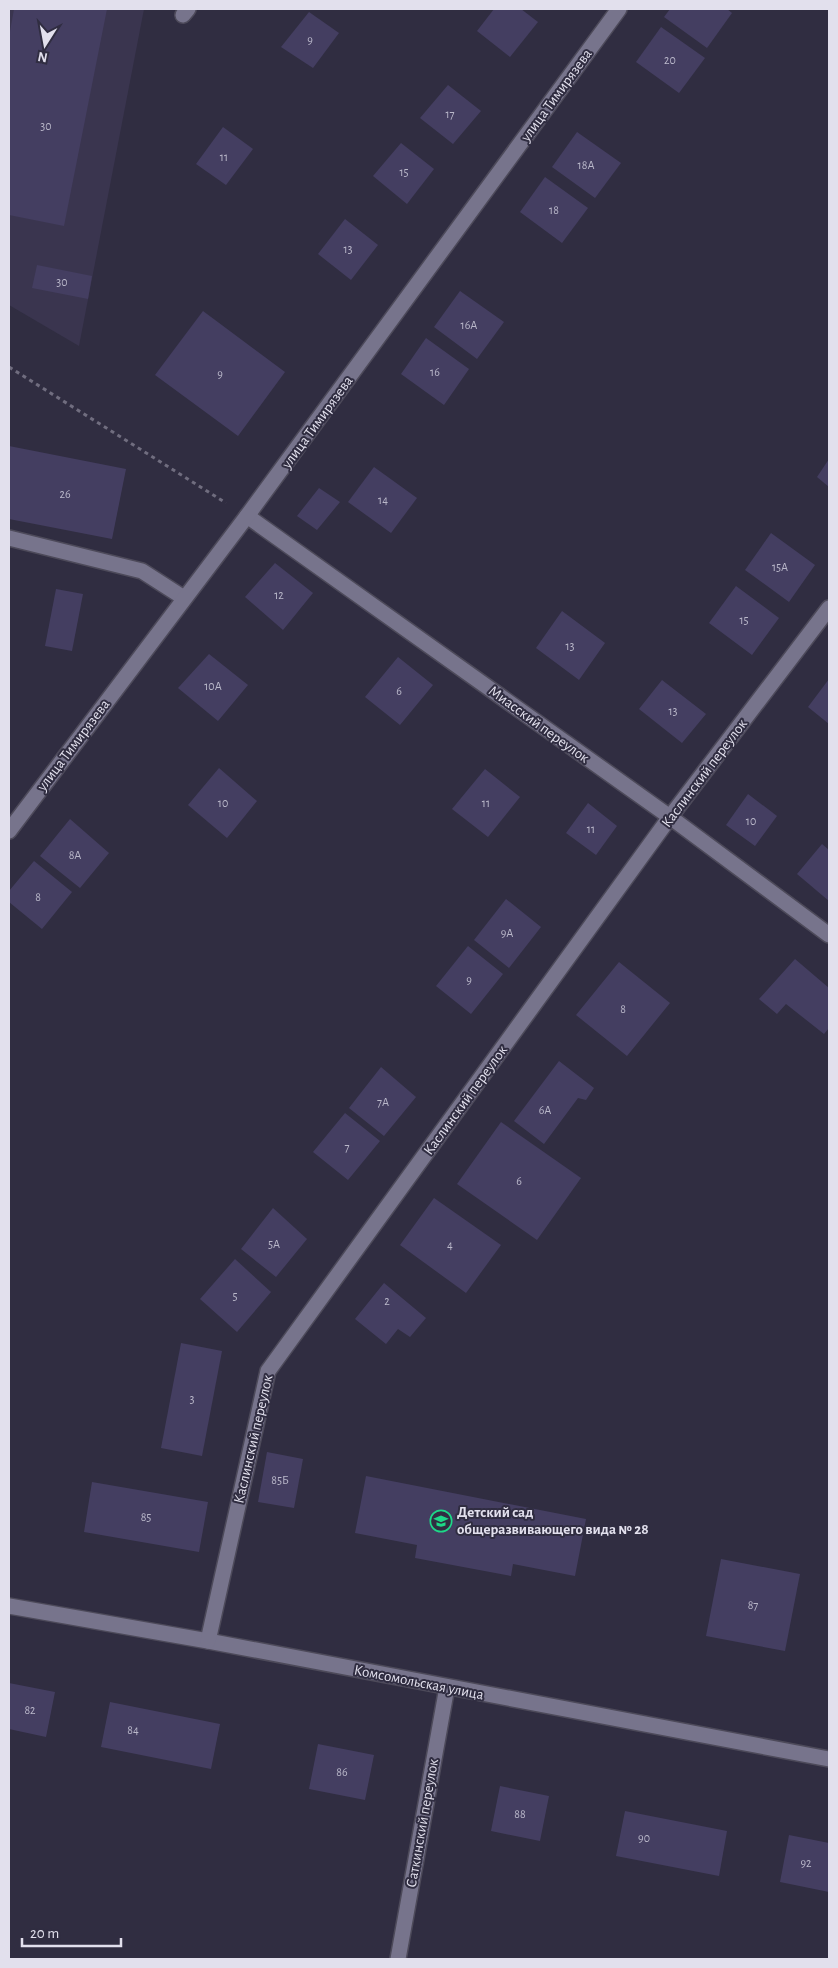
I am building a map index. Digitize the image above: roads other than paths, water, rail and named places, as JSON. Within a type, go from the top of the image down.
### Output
[{"type":"street","name":"улица Тимирязева","points":[[9,830],[247,516],[619,9]]},
{"type":"street","name":"Миасский переулок","points":[[247,516],[670,818],[829,935]]},
{"type":"street","points":[[9,538],[142,571],[184,598]]},
{"type":"street","name":"Каслинский переулок","points":[[208,1641],[268,1371],[670,818],[829,608]]},
{"type":"street","name":"Комсомольская улица","points":[[9,1606],[208,1641],[829,1759]]},
{"type":"street","name":"Саткинский переулок","points":[[398,1959],[447,1687]]},
{"type":"place","name":"Детский сад общеразвивающего вида № 28","points":[[441,1521]]}]
